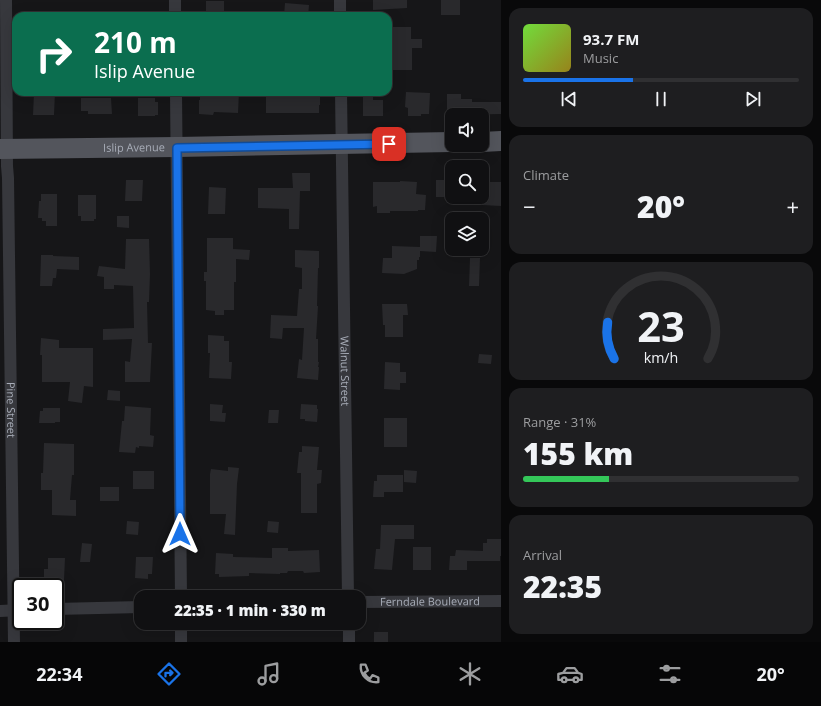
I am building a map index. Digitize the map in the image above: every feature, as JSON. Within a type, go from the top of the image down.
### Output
[{"type":"main road","points":[[489,142],[501,141]]},
{"type":"main road","name":"Islip Avenue","points":[[2,150],[445,142]]},
{"type":"street","name":"Pine Street","points":[[6,0],[2,150],[8,178],[16,578]]},
{"type":"street","points":[[175,0],[175,12]]},
{"type":"street","points":[[340,0],[340,12]]},
{"type":"street","points":[[176,96],[181,590]]},
{"type":"street","name":"Walnut Street","points":[[341,96],[348,590]]},
{"type":"street","name":"Ferndale Boulevard","points":[[366,602],[501,600]]},
{"type":"street","points":[[64,609],[134,607]]},
{"type":"street","points":[[0,610],[12,610]]},
{"type":"street","name":"Pine Street","points":[[14,642],[15,630]]},
{"type":"street","points":[[181,630],[181,642]]},
{"type":"street","points":[[349,630],[349,642]]},
{"type":"building","points":[[373,0],[407,0],[407,8],[373,10]]},
{"type":"building","points":[[441,0],[460,0],[460,15],[441,15]]},
{"type":"building","points":[[206,1],[224,1],[224,12],[206,12]]},
{"type":"building","points":[[285,3],[309,5],[308,12],[284,12]]},
{"type":"building","points":[[392,27],[411,27],[411,39],[422,39],[422,48],[412,48],[412,70],[392,70]]},
{"type":"building","points":[[406,92],[430,93],[429,114],[421,114],[421,116],[408,116],[408,108],[405,107]]},
{"type":"building","points":[[447,94],[461,94],[461,99],[472,99],[472,102],[501,102],[501,114],[489,114],[489,108],[447,108]]},
{"type":"building","points":[[34,96],[55,96],[54,115],[33,115]]},
{"type":"building","points":[[200,96],[239,96],[238,113],[214,112],[213,115],[199,114]]},
{"type":"building","points":[[266,96],[320,96],[319,113],[266,113]]},
{"type":"building","points":[[363,96],[373,96],[373,100],[383,100],[383,116],[363,116]]},
{"type":"building","points":[[81,98],[111,98],[112,114],[88,114],[88,111],[81,111]]},
{"type":"building","points":[[138,98],[155,98],[155,102],[158,102],[158,115],[138,116]]},
{"type":"building","points":[[292,173],[310,173],[310,191],[300,191],[299,229],[289,229],[289,209],[258,208],[258,188],[293,188]]},
{"type":"building","points":[[126,180],[143,180],[142,201],[125,201]]},
{"type":"building","points":[[436,180],[445,180],[445,197],[436,197]]},
{"type":"building","points":[[373,182],[417,182],[416,194],[426,195],[425,210],[377,213],[377,206],[373,207]]},
{"type":"building","points":[[489,182],[501,182],[501,206],[482,205],[489,204]]},
{"type":"building","points":[[209,187],[226,188],[225,214],[208,214]]},
{"type":"building","points":[[41,194],[57,194],[57,226],[46,226],[46,221],[42,221],[42,218],[38,218]]},
{"type":"building","points":[[78,195],[96,195],[96,219],[94,219],[94,221],[81,221],[81,216],[78,216]]},
{"type":"building","points":[[117,216],[129,216],[129,228],[117,227]]},
{"type":"building","points":[[420,236],[437,236],[436,252],[420,251],[419,260],[417,260],[417,269],[404,274],[382,273],[383,258],[392,258],[392,246],[420,247]]},
{"type":"building","points":[[207,238],[233,238],[233,249],[250,250],[249,260],[236,259],[234,310],[224,310],[224,315],[215,315],[215,311],[206,310],[206,281],[204,281],[204,272],[207,272]]},
{"type":"building","points":[[126,239],[149,239],[150,274],[149,302],[147,302],[148,343],[152,343],[150,382],[125,382],[125,361],[130,362],[132,339],[103,340],[103,329],[134,328],[133,286],[114,285],[114,289],[104,289],[104,277],[97,276],[99,266],[125,269]]},
{"type":"building","points":[[295,250],[319,251],[316,339],[318,339],[318,380],[297,378],[299,359],[302,360],[304,328],[283,328],[282,339],[270,338],[271,315],[297,316],[299,289],[302,289],[302,268],[295,267]]},
{"type":"building","points":[[41,255],[79,257],[79,270],[57,269],[56,278],[53,278],[52,286],[40,286]]},
{"type":"building","points":[[470,258],[480,258],[479,286],[469,286]]},
{"type":"building","points":[[382,304],[407,304],[408,315],[403,315],[403,337],[385,337]]},
{"type":"building","points":[[208,335],[224,336],[224,341],[229,341],[229,362],[232,362],[231,379],[209,378],[210,353],[208,353]]},
{"type":"building","points":[[41,338],[59,340],[59,348],[93,348],[93,387],[84,386],[82,403],[68,401],[70,382],[42,382],[42,355],[40,355]]},
{"type":"building","points":[[479,354],[492,355],[491,364],[478,363]]},
{"type":"building","points":[[385,362],[400,363],[400,372],[406,372],[406,383],[400,383],[400,390],[384,389]]},
{"type":"building","points":[[108,390],[120,391],[120,401],[107,400]]},
{"type":"building","points":[[210,404],[223,405],[222,413],[226,413],[225,422],[210,421]]},
{"type":"building","points":[[301,404],[317,405],[317,422],[300,419]]},
{"type":"building","points":[[125,406],[151,408],[150,435],[154,436],[153,447],[136,447],[135,453],[119,452]]},
{"type":"building","points":[[43,408],[60,408],[60,422],[39,423],[40,411],[43,411]]},
{"type":"building","points":[[269,410],[279,410],[278,423],[268,423]]},
{"type":"building","points":[[384,418],[407,418],[407,447],[384,447]]},
{"type":"building","points":[[44,443],[74,444],[74,475],[72,475],[70,500],[76,500],[76,516],[52,515],[52,490],[41,490]]},
{"type":"building","points":[[302,446],[319,447],[317,470],[322,470],[321,483],[317,484],[317,513],[301,513],[301,473],[297,473],[299,452],[302,452]]},
{"type":"building","points":[[228,467],[239,468],[235,535],[224,534],[226,514],[210,514],[211,469],[228,471]]},
{"type":"building","points":[[404,470],[417,471],[416,483],[404,482]]},
{"type":"building","points":[[133,471],[154,471],[154,489],[133,489]]},
{"type":"building","points":[[377,475],[403,475],[403,492],[384,492],[384,497],[373,497],[374,481],[377,481]]},
{"type":"building","points":[[100,487],[119,487],[119,501],[100,501]]},
{"type":"building","points":[[127,521],[139,522],[138,535],[126,534]]},
{"type":"building","points":[[268,521],[279,522],[278,533],[267,532]]},
{"type":"building","points":[[381,525],[414,525],[414,539],[395,539],[392,570],[374,569],[376,549],[380,549]]},
{"type":"building","points":[[487,539],[501,539],[500,561],[467,561],[467,570],[449,570],[450,556],[455,556],[456,550],[483,551],[483,543],[487,543]]},
{"type":"building","points":[[82,543],[92,544],[90,562],[80,562]]},
{"type":"building","points":[[413,547],[431,547],[431,570],[413,570]]},
{"type":"building","points":[[272,548],[288,548],[288,551],[319,550],[320,572],[304,573],[303,571],[288,571],[287,573],[280,574],[249,573],[249,576],[219,577],[219,574],[215,574],[216,553],[233,554],[233,557],[272,558]]},
{"type":"building","points":[[136,557],[153,557],[152,574],[148,574],[148,579],[135,578]]},
{"type":"building","points":[[48,558],[65,558],[64,580],[64,578],[44,578],[44,569],[48,569]]},
{"type":"building","points":[[374,632],[388,632],[388,642],[374,642]]},
{"type":"route","points":[[180,534],[177,148],[389,144]]}]
